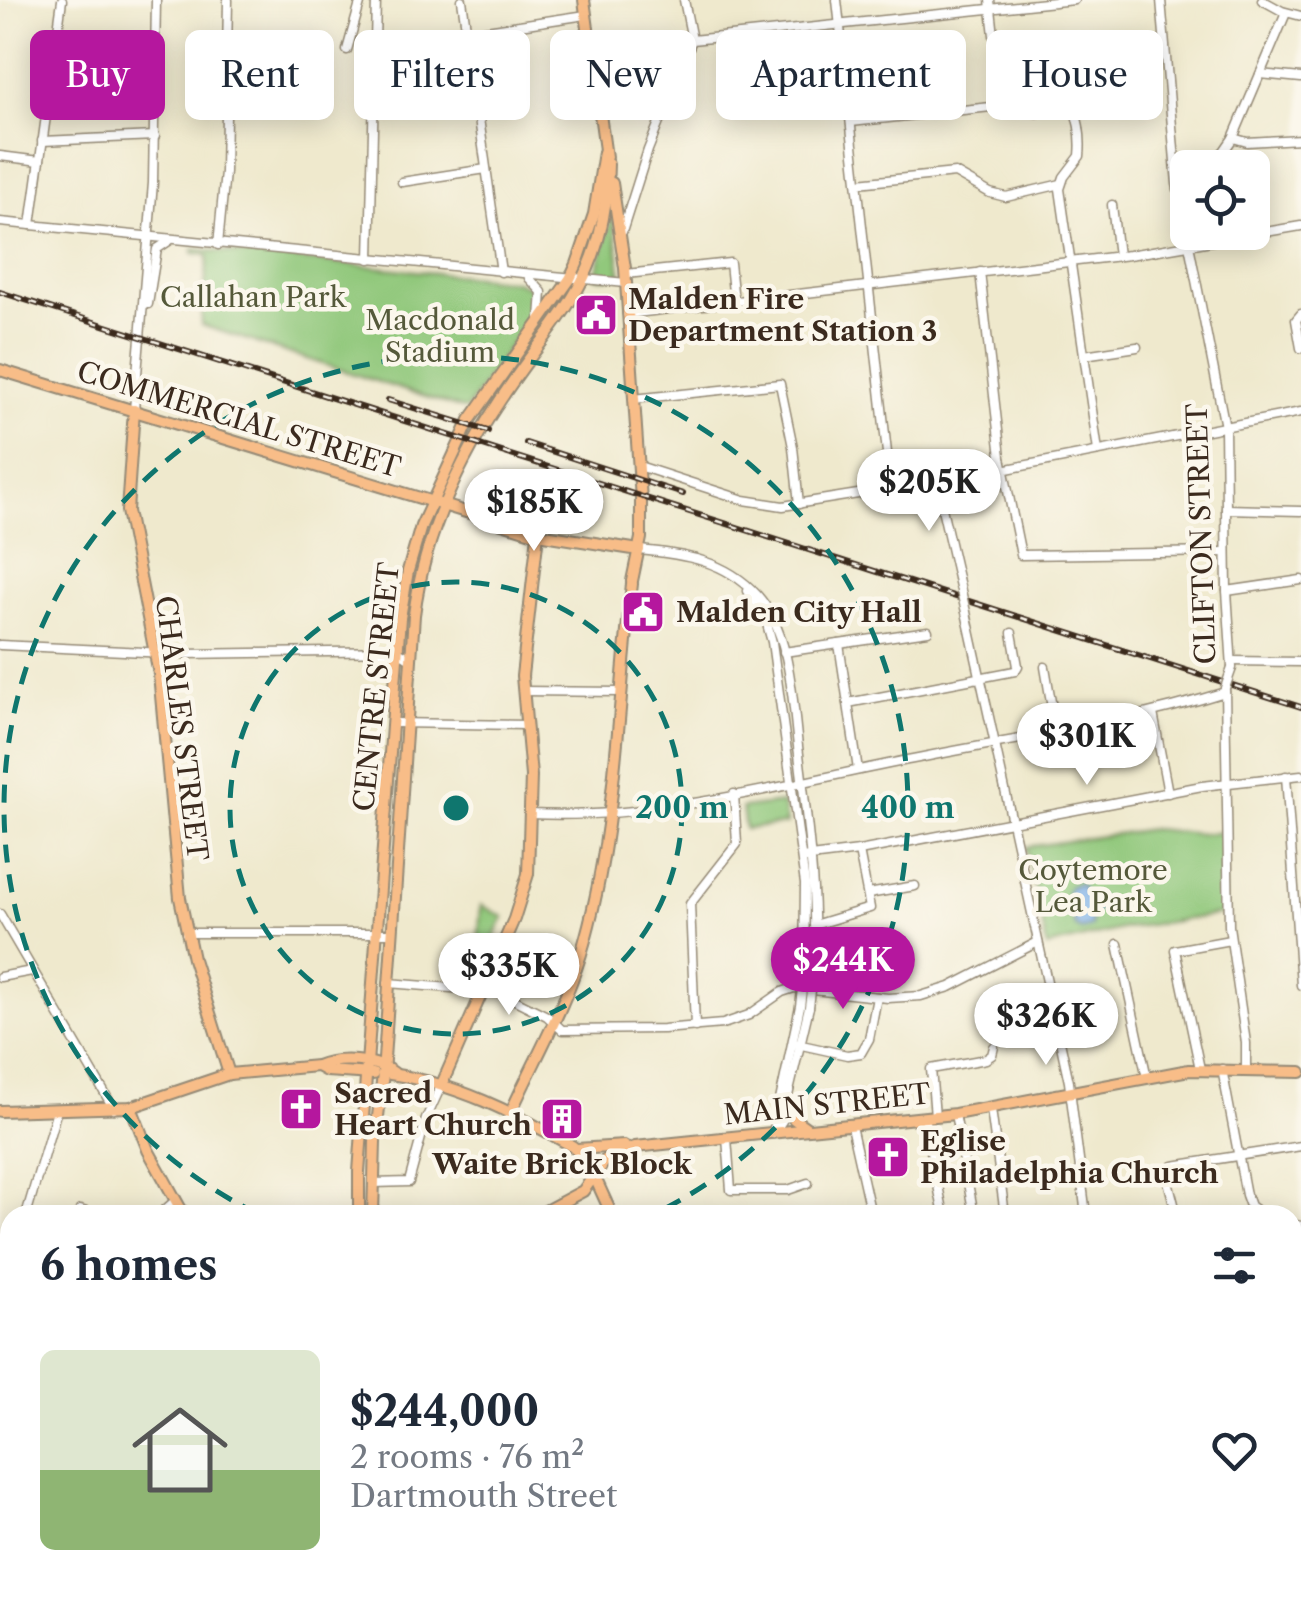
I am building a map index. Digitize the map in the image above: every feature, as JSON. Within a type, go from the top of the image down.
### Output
[{"type":"main road","points":[[510,1114],[554,1022],[589,925],[608,815],[619,692],[639,550],[638,463],[622,238],[581,16],[584,0]]},
{"type":"main road","name":"CENTRE STREET","points":[[372,1205],[387,1070],[401,724],[398,651],[408,571],[431,502],[477,409],[570,279],[594,216],[606,158]]},
{"type":"main road","name":"CENTRE STREET","points":[[359,1205],[378,932],[420,577],[444,506],[486,422],[584,280],[604,223],[606,158]]},
{"type":"main road","name":"COMMERCIAL STREET","points":[[0,370],[538,534],[639,550]]},
{"type":"main road","name":"CHARLES STREET","points":[[134,410],[127,512],[156,653],[186,933],[229,1074]]},
{"type":"main road","points":[[442,1084],[523,895],[529,864],[523,690],[538,534]]},
{"type":"main road","points":[[0,1112],[131,1107],[229,1074],[317,1066],[326,1072],[387,1070],[442,1084],[576,1149],[594,1174],[608,1205]]},
{"type":"main road","name":"MAIN STREET","points":[[557,1205],[583,1191],[608,1157],[635,1146],[955,1114],[1200,1069],[1301,1072]]},
{"type":"main road","points":[[786,1104],[800,1126],[819,1130]]},
{"type":"main road","points":[[131,1107],[178,1205]]},
{"type":"main road","points":[[576,1149],[635,1146]]},
{"type":"street","points":[[31,224],[62,0]]},
{"type":"street","name":"CHARLES STREET","points":[[156,0],[156,30]]},
{"type":"street","points":[[218,245],[225,172],[228,0]]},
{"type":"street","points":[[348,50],[361,0]]},
{"type":"street","points":[[375,30],[376,0]]},
{"type":"street","points":[[462,0],[466,30]]},
{"type":"street","points":[[684,0],[690,30]]},
{"type":"street","points":[[838,0],[891,489]]},
{"type":"street","points":[[696,40],[840,26],[990,5],[1074,0]]},
{"type":"street","name":"CLIFTON STREET","points":[[1161,0],[1174,150]]},
{"type":"street","points":[[1262,0],[1301,16]]},
{"type":"street","points":[[990,5],[994,30]]},
{"type":"street","points":[[1225,150],[1286,13]]},
{"type":"street","points":[[486,30],[581,16]]},
{"type":"street","points":[[1260,74],[1301,78]]},
{"type":"street","points":[[851,122],[986,107]]},
{"type":"street","name":"CHARLES STREET","points":[[134,410],[155,120]]},
{"type":"street","points":[[370,259],[373,120]]},
{"type":"street","points":[[479,120],[501,272]]},
{"type":"street","points":[[622,238],[636,183],[661,120]]},
{"type":"street","points":[[858,183],[955,173],[1006,197],[1061,184],[1078,163],[1081,152],[1075,120]]},
{"type":"street","points":[[42,141],[155,136]]},
{"type":"street","points":[[1233,138],[1247,142],[1301,139]]},
{"type":"street","points":[[0,156],[40,161]]},
{"type":"street","points":[[402,182],[486,169]]},
{"type":"street","points":[[1061,184],[1098,451]]},
{"type":"street","points":[[1112,205],[1118,256]]},
{"type":"street","points":[[0,222],[584,280],[626,279],[730,263],[734,302]]},
{"type":"street","points":[[1270,231],[1301,226]]},
{"type":"street","name":"CHARLES STREET","points":[[142,322],[157,249],[161,243],[174,240]]},
{"type":"street","points":[[627,314],[1170,247]]},
{"type":"street","name":"CLIFTON STREET","points":[[1190,250],[1224,427],[1232,665],[1225,690],[1230,940],[1246,1042],[1246,1070]]},
{"type":"street","points":[[980,272],[1003,470],[1020,552],[1024,556],[1226,552]]},
{"type":"street","points":[[520,275],[535,280],[542,292],[538,324]]},
{"type":"street","points":[[1301,314],[1296,320],[1301,348]]},
{"type":"street","points":[[1084,355],[1137,347]]},
{"type":"street","points":[[633,400],[780,384],[799,504]]},
{"type":"street","points":[[638,463],[754,503],[774,506],[936,482],[1301,412]]},
{"type":"street","points":[[936,482],[1070,1094],[1085,1205]]},
{"type":"street","points":[[1226,509],[1301,511]]},
{"type":"street","points":[[639,550],[699,558],[723,569],[755,592],[784,652],[802,780],[814,925],[786,1104],[782,1122],[773,1134]]},
{"type":"street","points":[[1227,591],[1301,580]]},
{"type":"street","points":[[742,583],[768,626],[807,858],[809,974]]},
{"type":"street","points":[[784,652],[928,631]]},
{"type":"street","points":[[848,702],[1017,670],[1012,632]]},
{"type":"street","points":[[839,644],[858,770]]},
{"type":"street","points":[[0,645],[156,653],[398,651],[411,659]]},
{"type":"street","points":[[1232,665],[1301,662]]},
{"type":"street","points":[[1045,667],[1056,731]]},
{"type":"street","points":[[777,681],[788,679]]},
{"type":"street","points":[[523,690],[619,692]]},
{"type":"street","points":[[530,814],[608,815],[734,794],[1153,713],[1225,690]]},
{"type":"street","points":[[1153,713],[1168,793]]},
{"type":"street","points":[[401,724],[526,725]]},
{"type":"street","points":[[807,858],[1228,782],[1301,775]]},
{"type":"street","points":[[1286,776],[1301,985]]},
{"type":"street","points":[[696,1027],[690,906],[738,841],[734,794]]},
{"type":"street","points":[[814,925],[869,909],[859,851]]},
{"type":"street","points":[[868,894],[914,886]]},
{"type":"street","points":[[0,914],[114,1109]]},
{"type":"street","points":[[186,933],[392,933]]},
{"type":"street","points":[[1200,1069],[1175,950],[1230,940]]},
{"type":"street","points":[[388,984],[483,989],[566,1030],[696,1027],[740,1019],[788,989],[912,998],[950,988],[1038,942]]},
{"type":"street","points":[[1118,944],[1148,1078]]},
{"type":"street","points":[[0,977],[32,971]]},
{"type":"street","points":[[797,1044],[839,1054],[861,1052],[869,1038],[877,997]]},
{"type":"street","points":[[773,1134],[797,1044]]},
{"type":"street","points":[[943,1205],[930,1116],[931,1068],[986,1059],[994,1047]]},
{"type":"street","points":[[1222,1069],[1247,1200],[1252,1205]]},
{"type":"street","points":[[373,1183],[409,1182],[426,1118],[442,1084]]},
{"type":"street","points":[[991,1108],[1004,1205]]},
{"type":"street","points":[[29,1205],[57,1110]]},
{"type":"street","points":[[955,1114],[972,1205]]},
{"type":"street","points":[[851,1126],[870,1205]]},
{"type":"street","points":[[727,1138],[731,1190],[785,1190],[808,1184]]},
{"type":"street","points":[[1174,1204],[1167,1177],[1172,1167],[1301,1146]]},
{"type":"street","points":[[170,1205],[175,1201]]},
{"type":"green space","points":[[613,212],[621,274],[595,277]]},
{"type":"green space","name":"Macdonald Stadium","points":[[193,249],[516,281],[533,289],[537,306],[466,410],[201,325],[208,255],[193,253]]},
{"type":"green space","points":[[783,803],[786,824],[745,829],[742,808]]},
{"type":"green space","name":"Coytemore Lea Park","points":[[1151,829],[1196,834],[1223,832],[1223,914],[1121,929],[1047,947],[1026,847]]},
{"type":"green space","points":[[481,905],[504,917],[483,963],[477,959]]},
{"type":"water","points":[[1080,883],[1087,896],[1099,896],[1104,904],[1091,914],[1091,927],[1081,930],[1075,926],[1067,891]]},
{"type":"railway","points":[[0,292],[1301,707]]},
{"type":"railway","points":[[388,400],[488,431]]},
{"type":"railway","points":[[526,443],[683,494]]},
{"type":"place","name":"Malden Fire Department Station 3","points":[[596,315]]},
{"type":"place","name":"Malden City Hall","points":[[643,612]]},
{"type":"place","name":"Sacred Heart Church","points":[[301,1109]]},
{"type":"place","name":"Waite Brick Block","points":[[562,1119]]},
{"type":"place","name":"Eglise Philadelphia Church","points":[[888,1157]]},
{"type":"park label","name":"Callahan Park","points":[[253,297]]}]
